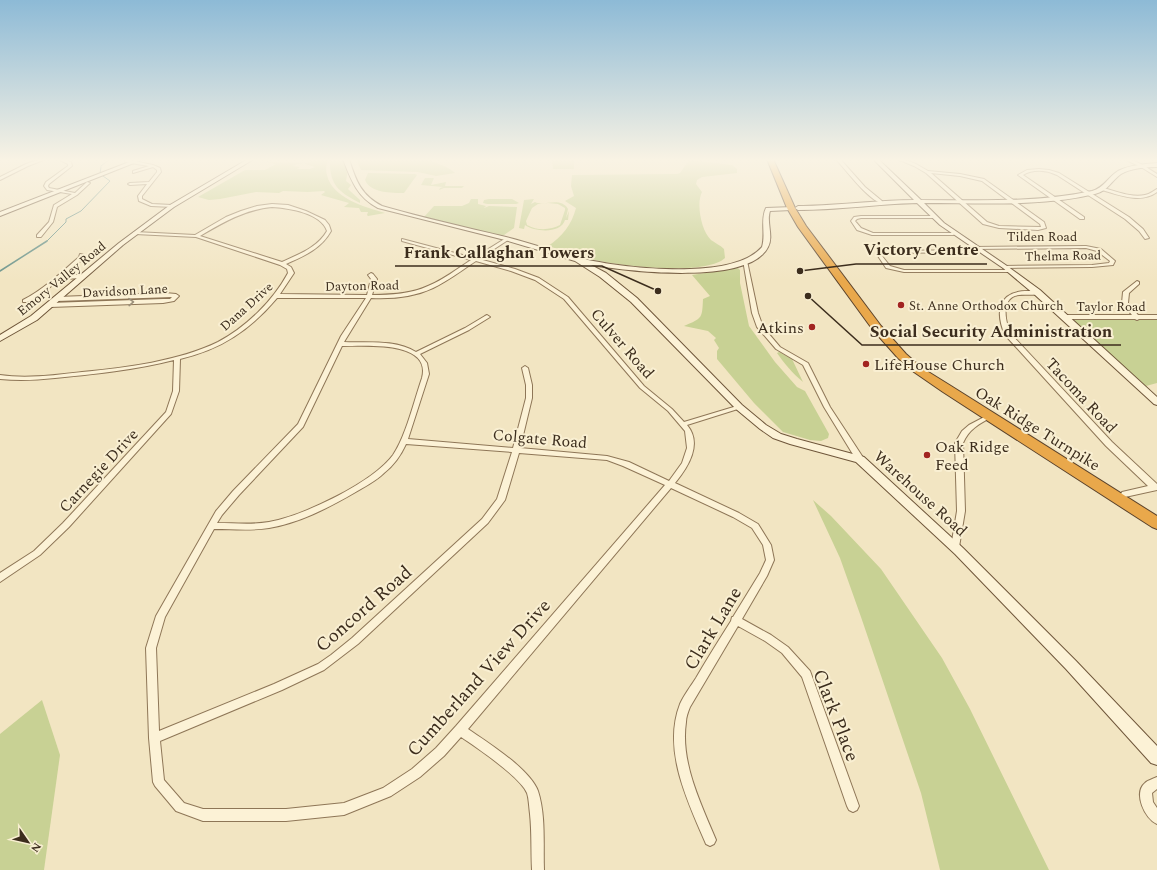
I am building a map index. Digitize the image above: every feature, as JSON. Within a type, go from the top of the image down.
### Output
[{"type":"highway","name":"Oak Ridge Turnpike","points":[[790,200],[794,208],[889,338],[916,361],[993,415],[1122,496],[1157,523]]},
{"type":"highway","name":"Oak Ridge Turnpike","points":[[1122,496],[1157,514]]},
{"type":"street","points":[[0,214],[37,200]]},
{"type":"street","points":[[39,236],[51,222],[55,206],[66,200]]},
{"type":"street","points":[[140,200],[151,205],[175,207]]},
{"type":"street","name":"Emory Valley Road","points":[[0,339],[50,305],[82,277],[136,234],[187,200]]},
{"type":"street","points":[[368,200],[389,210],[606,266],[649,270],[687,271],[721,267],[745,261],[758,254],[767,242],[766,214],[768,209],[829,208],[881,202],[960,202],[1031,200]]},
{"type":"street","points":[[877,200],[881,202]]},
{"type":"street","points":[[917,200],[954,234],[1008,269],[1038,293],[1157,402]]},
{"type":"street","points":[[957,200],[985,223],[1000,227],[1021,229],[1044,228],[1042,224],[1013,201]]},
{"type":"street","points":[[1054,200],[1082,218]]},
{"type":"street","points":[[1099,200],[1128,218],[1147,238]]},
{"type":"street","points":[[196,236],[238,212],[266,205],[290,207],[323,221],[327,225],[329,231],[321,243],[282,264]]},
{"type":"street","points":[[934,217],[861,217],[854,219],[853,221],[864,232],[872,234],[954,234]]},
{"type":"street","name":"Dana Drive","points":[[0,377],[29,378],[85,374],[177,358],[209,348],[232,336],[276,296],[291,273],[289,268],[282,264],[196,236],[136,234]]},
{"type":"street","name":"Dayton Road","points":[[276,296],[369,298],[400,296],[431,287],[506,239]]},
{"type":"street","name":"Culver Road","points":[[404,240],[476,259],[529,276],[566,298],[642,387],[670,410],[688,431],[690,439],[689,455],[681,471],[669,485]]},
{"type":"street","name":"Tilden Road","points":[[1008,269],[904,272],[891,268],[883,262],[880,254],[885,252],[1086,247],[1099,250],[1108,256]]},
{"type":"street","points":[[25,301],[34,297],[59,277],[81,258],[82,255]]},
{"type":"street","name":"Thelma Road","points":[[1008,269],[1108,265],[1113,261],[1108,256]]},
{"type":"street","name":"Warehouse Road","points":[[575,258],[604,275],[634,300],[739,407],[763,427],[777,436],[860,459],[955,547],[1071,665],[1157,757]]},
{"type":"street","points":[[745,261],[755,313],[760,326],[778,348],[806,364],[827,407],[860,459]]},
{"type":"street","points":[[604,275],[601,272],[601,269],[606,266]]},
{"type":"street","name":"Cumberland View Drive","points":[[371,275],[374,279],[374,284],[369,298],[344,336],[300,425],[219,513],[162,614],[151,648],[154,738],[159,782],[180,807],[203,815],[286,815],[344,809],[387,792],[416,773],[440,752],[460,730],[669,485]]},
{"type":"street","points":[[59,277],[82,277]]},
{"type":"street","points":[[1137,283],[1126,292],[1125,303],[1137,318]]},
{"type":"street","name":"Tacoma Road","points":[[1038,293],[1014,294],[1009,296],[1002,317],[1008,335],[1109,444],[1155,487]]},
{"type":"street","name":"Davidson Lane","points":[[50,305],[163,301],[172,300],[176,296],[165,295],[57,299]]},
{"type":"street","points":[[416,354],[467,329],[487,317]]},
{"type":"street","name":"Taylor Road","points":[[1064,317],[1157,317]]},
{"type":"street","points":[[212,526],[270,525],[304,514],[368,480],[382,471],[396,455],[403,441],[426,374],[424,363],[416,354],[398,347],[387,345],[341,344]]},
{"type":"street","name":"Carnegie Drive","points":[[0,578],[37,553],[66,525],[169,413],[176,391],[177,358]]},
{"type":"street","name":"Concord Road","points":[[154,738],[278,687],[321,667],[334,658],[413,588],[485,521],[501,500],[516,450],[529,398],[529,385],[525,368]]},
{"type":"street","points":[[683,424],[739,407]]},
{"type":"street","points":[[955,547],[962,511],[960,443],[963,434],[970,426],[993,415]]},
{"type":"street","name":"Colgate Road","points":[[403,441],[607,458],[626,464],[669,485]]},
{"type":"street","name":"Clark Lane","points":[[669,485],[755,526],[767,545],[770,560],[764,574],[735,620],[680,716],[680,751],[691,793],[710,840]]},
{"type":"street","points":[[1122,496],[1155,487]]},
{"type":"street","name":"Clark Place","points":[[735,620],[768,638],[785,650],[806,674],[853,806]]},
{"type":"street","points":[[460,730],[502,759],[526,782],[532,790],[535,806],[538,870]]},
{"type":"street","points":[[1157,783],[1149,787],[1146,792],[1147,804],[1157,818]]},
{"type":"green space","points":[[337,200],[349,200],[368,208],[385,213],[368,216],[368,212],[361,212],[359,208],[344,207],[349,203]]},
{"type":"green space","points":[[354,200],[360,200],[360,203]]},
{"type":"green space","points":[[471,200],[478,200],[478,204],[486,206],[484,208],[489,206],[517,207],[514,228],[504,235],[496,235],[424,217],[434,206],[462,206],[469,203]]},
{"type":"green space","points":[[484,200],[513,200],[519,203],[487,204],[483,203]]},
{"type":"green space","points":[[524,200],[534,200],[531,204],[535,202],[561,203],[568,209],[566,218],[569,211],[568,220],[565,220],[563,225],[553,230],[535,229],[525,225],[524,229],[519,228]],"holes":[[[538,204],[558,204],[565,208],[560,225],[544,229],[527,225],[526,221],[532,208]]]},
{"type":"green space","points":[[568,200],[700,200],[700,217],[707,236],[724,249],[725,258],[715,264],[700,267],[643,267],[595,260],[548,246],[558,239],[566,230],[574,214],[576,208],[565,201]]},
{"type":"green space","points":[[738,268],[740,270],[740,283],[749,326],[775,362],[797,387],[805,391],[829,434],[828,438],[821,441],[810,440],[783,432],[754,403],[717,359],[717,351],[719,348],[714,340],[716,338],[708,331],[684,326],[700,317],[702,314],[703,299],[710,296],[692,275]]},
{"type":"green space","points":[[1157,318],[1157,383],[1146,386],[1074,322],[1075,320]]},
{"type":"green space","points":[[779,352],[792,359],[803,382],[796,376],[777,353]]},
{"type":"green space","points":[[813,500],[831,516],[881,569],[942,658],[970,709],[1049,870],[940,870],[921,793],[861,617],[840,558]]},
{"type":"green space","points":[[42,700],[60,755],[44,870],[0,870],[0,734]]},
{"type":"waterway","points":[[47,241],[66,222],[66,219],[81,211],[92,200]]},
{"type":"waterway","points":[[0,271],[47,241]]},
{"type":"place","name":"Victory Centre","points":[[800,271]]},
{"type":"place","name":"Frank Callaghan Towers","points":[[658,291]]},
{"type":"place","name":"Social Security Administration","points":[[808,296]]},
{"type":"place","name":"St. Anne Orthodox Church","points":[[901,305]]},
{"type":"place","name":"Atkins","points":[[812,327]]},
{"type":"place","name":"LifeHouse Church","points":[[866,364]]},
{"type":"place","name":"Oak Ridge Feed","points":[[927,455]]}]
